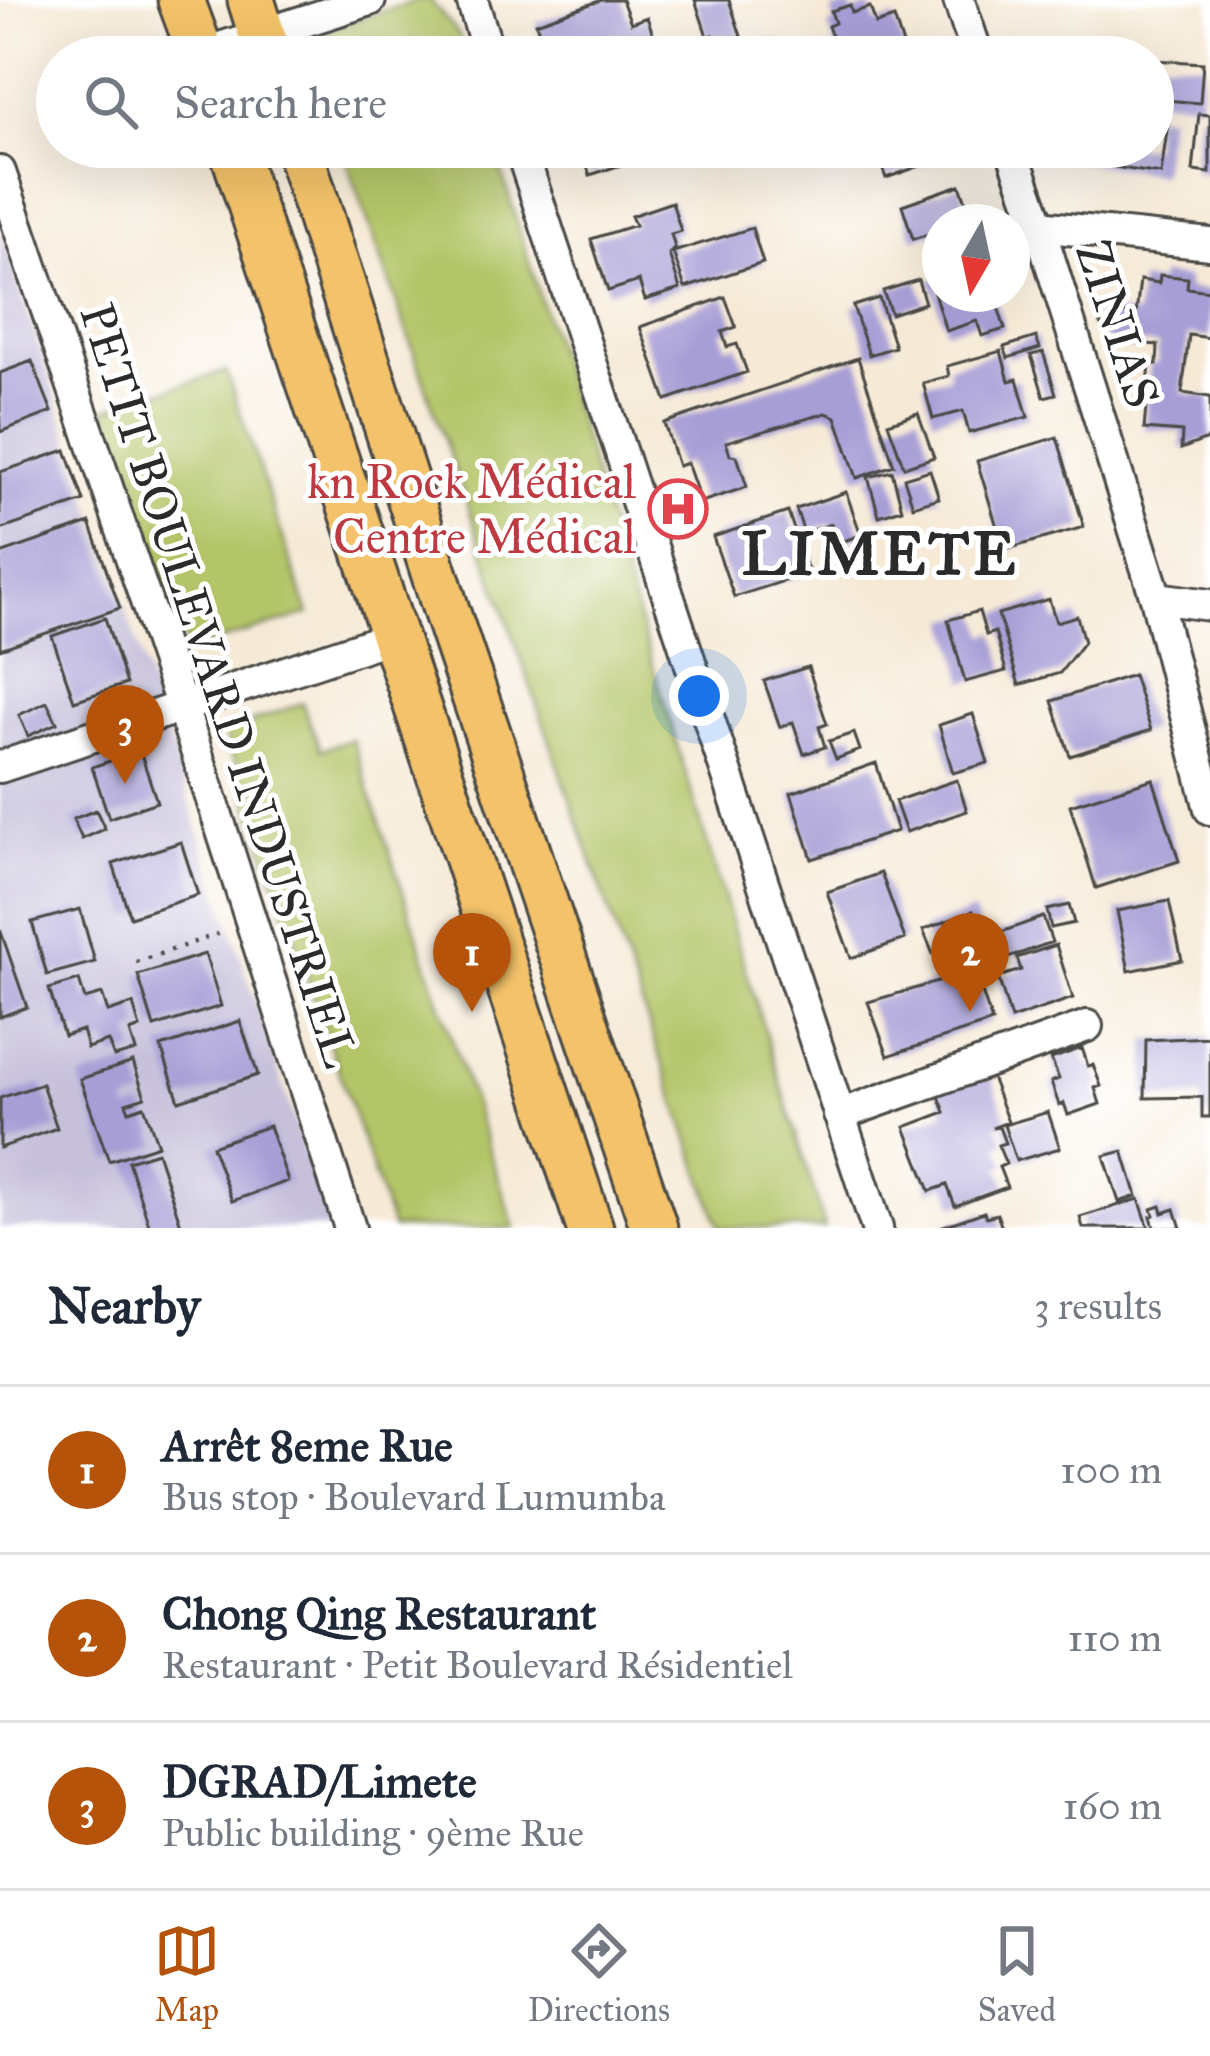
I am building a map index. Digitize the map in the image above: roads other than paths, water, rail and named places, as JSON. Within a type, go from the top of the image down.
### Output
[{"type":"highway","points":[[181,0],[194,36]]},
{"type":"highway","points":[[239,168],[590,1228]]},
{"type":"highway","points":[[305,168],[448,616],[654,1228]]},
{"type":"street","points":[[261,31],[370,0]]},
{"type":"street","points":[[472,0],[483,36]]},
{"type":"street","points":[[958,0],[971,36]]},
{"type":"street","points":[[527,168],[877,1228]]},
{"type":"street","name":"ZINIAS","points":[[1019,168],[1156,598],[1210,809]]},
{"type":"street","name":"PETIT BOULEVARD INDUSTRIEL","points":[[0,172],[182,707],[350,1228]]},
{"type":"street","points":[[1040,226],[1210,244]]},
{"type":"street","points":[[1156,598],[1210,604]]},
{"type":"street","points":[[0,767],[394,636]]},
{"type":"street","points":[[839,1115],[1087,1026]]},
{"type":"place","name":"kn Rock Médical Centre Médical","points":[[678,509]]},
{"type":"place","name":"DGRAD/Limete","points":[[125,784]]},
{"type":"place","name":"Arrêt 8eme Rue","points":[[472,1012]]},
{"type":"place","name":"Chong Qing Restaurant","points":[[970,1012]]},
{"type":"district","name":"LIMETE","points":[[880,553]]}]
